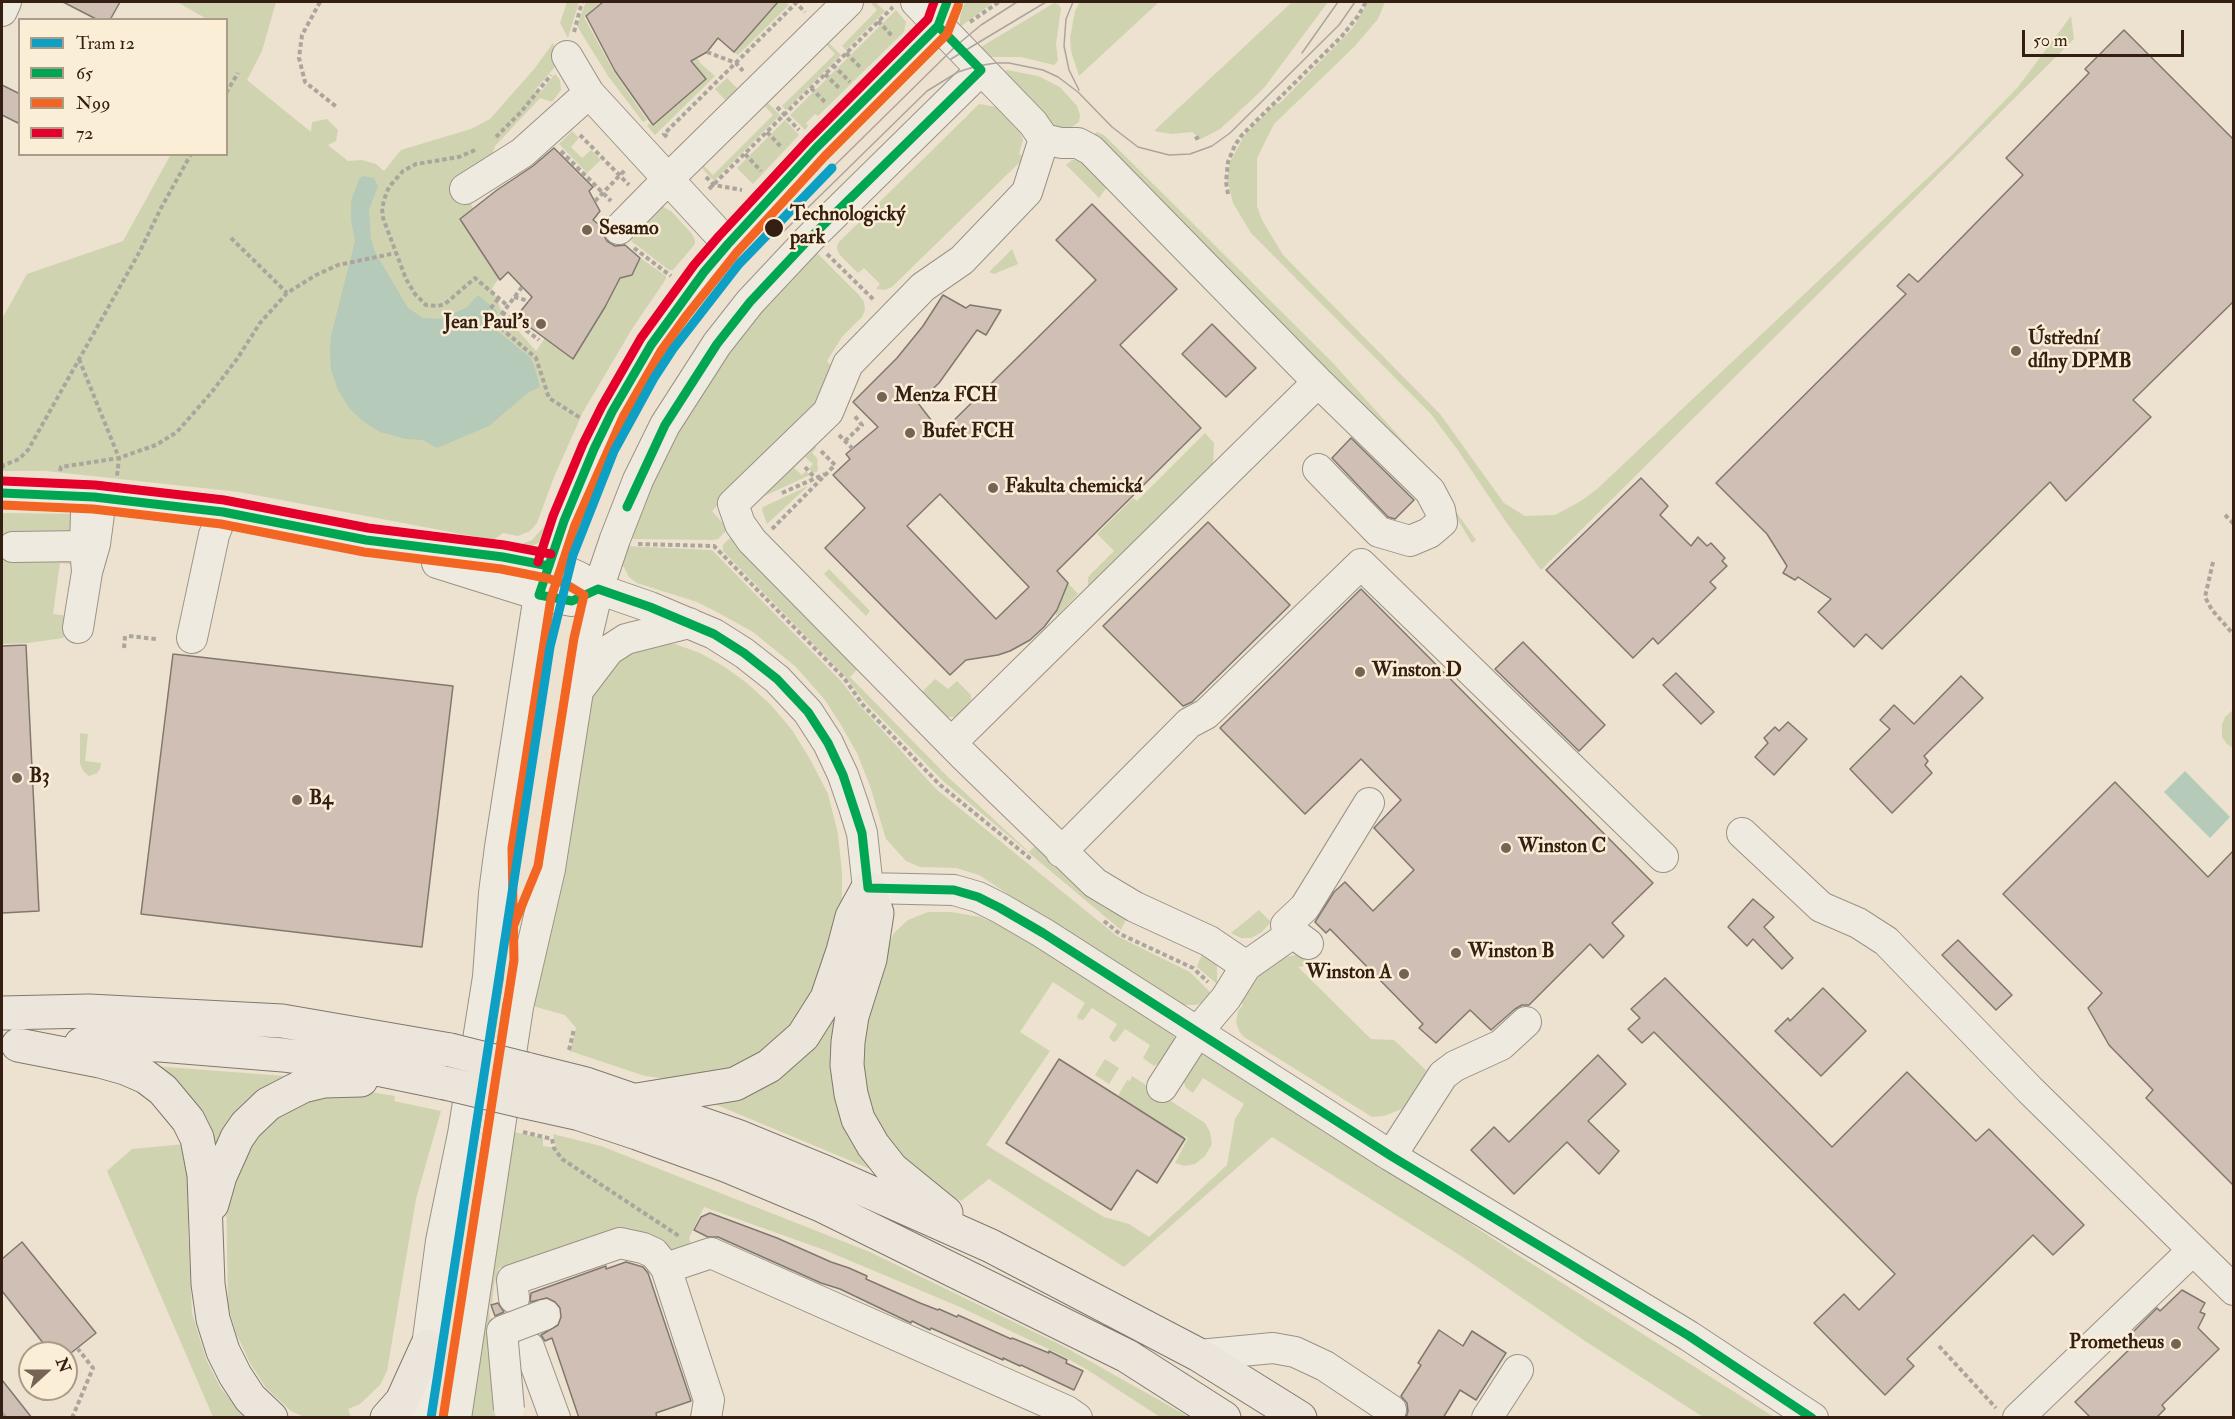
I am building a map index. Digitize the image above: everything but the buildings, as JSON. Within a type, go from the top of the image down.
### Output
[{"type":"highway","points":[[635,1100],[735,1084],[769,1066],[803,1036],[827,998],[852,917],[868,888]]},
{"type":"highway","points":[[868,888],[877,913],[870,959],[852,1016],[847,1065],[850,1094],[858,1119],[873,1145],[892,1169],[991,1246]]},
{"type":"highway","points":[[2,1013],[110,1012],[282,1021],[341,1029],[450,1050],[586,1083],[737,1136],[827,1173],[991,1246],[1199,1355],[1300,1418]]},
{"type":"highway","points":[[10,1045],[89,1043],[223,1050],[358,1065],[441,1082],[521,1116],[580,1114],[728,1166],[821,1205],[1127,1356],[1224,1418]]},
{"type":"highway","points":[[10,1045],[125,1068],[146,1077],[163,1090],[188,1120],[197,1138],[204,1175],[208,1284],[213,1319],[223,1351],[235,1375],[250,1398],[271,1418]]},
{"type":"highway","points":[[207,1229],[213,1197],[226,1160],[246,1125],[268,1104],[303,1086],[324,1081],[441,1082]]},
{"type":"highway","points":[[387,1418],[402,1401],[427,1346]]},
{"type":"street","points":[[2,11],[6,2]]},
{"type":"street","points":[[905,3],[942,14],[981,70],[1033,123],[1044,139],[1061,143],[1078,143],[1091,150],[1318,382],[1430,491],[1440,510],[1442,522],[1429,533],[1410,541],[1379,532],[1318,469]]},
{"type":"street","points":[[621,226],[668,179],[812,4]]},
{"type":"street","points":[[412,1418],[427,1346],[441,1241],[463,1134],[488,977],[500,847],[554,583],[564,521],[612,412],[651,345],[704,272],[942,14]]},
{"type":"street","points":[[573,49],[588,93],[728,244]]},
{"type":"street","points":[[456,1418],[517,1017],[550,869],[586,640],[598,589],[615,539],[638,480],[665,424],[717,344],[750,302],[810,238],[981,70]]},
{"type":"street","points":[[465,189],[522,153],[588,93]]},
{"type":"street","points":[[1044,139],[1027,192],[962,260],[923,287],[848,364],[828,412],[733,504],[740,524],[752,541],[951,743],[1050,859],[1113,895],[1209,941],[1246,966]]},
{"type":"street","points":[[951,743],[1318,382]]},
{"type":"street","points":[[78,628],[86,559],[95,544],[105,490]]},
{"type":"street","points":[[2,493],[105,490],[366,540],[554,583],[572,601],[598,589],[650,607],[714,634],[744,653],[777,679],[808,712],[828,743],[843,775],[862,833],[868,888],[954,890],[978,897],[1043,933],[1391,1156],[1689,1336],[1813,1418]]},
{"type":"street","points":[[192,638],[214,535],[223,512]]},
{"type":"street","points":[[13,547],[86,559]]},
{"type":"street","points":[[1050,859],[1189,723],[1206,714],[1361,564],[1663,857]]},
{"type":"street","points":[[578,691],[609,650],[626,639],[689,623]]},
{"type":"street","points":[[1162,1087],[1198,1031],[1226,998],[1246,966],[1289,928],[1305,907],[1369,803]]},
{"type":"street","points":[[1742,833],[1821,907],[1858,923],[1886,941],[2030,1090],[2234,1290]]},
{"type":"street","points":[[431,1418],[502,958],[500,847]]},
{"type":"street","points":[[442,1418],[511,977],[518,949],[550,869]]},
{"type":"street","points":[[1391,1156],[1443,1075],[1455,1066],[1501,1045],[1526,1022]]},
{"type":"street","points":[[514,1298],[512,1280],[620,1243],[654,1253],[666,1268],[709,1400],[706,1418]]},
{"type":"street","points":[[2007,1414],[2193,1250]]},
{"type":"street","points":[[666,1268],[711,1253],[1067,1411],[1077,1418]]},
{"type":"street","points":[[509,1414],[502,1331],[544,1315]]},
{"type":"street","points":[[529,1347],[555,1418]]},
{"type":"street","points":[[1199,1355],[1273,1348],[1295,1352],[1325,1366],[1391,1410]]},
{"type":"street","points":[[1487,1418],[1518,1370]]},
{"type":"path","points":[[320,2],[302,35],[299,58],[305,82],[338,108]]},
{"type":"path","points":[[573,49],[573,33],[582,2]]},
{"type":"path","points":[[1228,194],[1226,182],[1228,162],[1242,135],[1342,36],[1366,2]]},
{"type":"path","points":[[746,190],[714,184],[878,21],[905,3]]},
{"type":"path","points":[[878,21],[898,42]]},
{"type":"path","points":[[707,52],[736,63],[741,68]]},
{"type":"path","points":[[846,53],[866,73]]},
{"type":"path","points":[[833,65],[854,86]]},
{"type":"path","points":[[228,90],[238,73]]},
{"type":"path","points":[[825,74],[845,94]]},
{"type":"path","points":[[710,89],[715,83]]},
{"type":"path","points":[[811,88],[831,108]]},
{"type":"path","points":[[767,132],[787,153]]},
{"type":"path","points":[[544,135],[603,193],[621,226],[676,280]]},
{"type":"path","points":[[745,154],[766,175]]},
{"type":"path","points":[[2,469],[4,465],[19,459],[28,450],[140,251],[190,156]]},
{"type":"path","points":[[595,201],[610,185]]},
{"type":"path","points":[[231,238],[287,293]]},
{"type":"path","points":[[832,246],[825,252],[893,318]]},
{"type":"path","points":[[58,479],[61,467],[119,458],[156,445],[177,432],[237,359],[260,323],[287,293],[316,275],[338,265],[394,253]]},
{"type":"path","points":[[522,287],[495,323],[536,358],[549,398],[587,422]]},
{"type":"path","points":[[514,297],[529,301]]},
{"type":"path","points":[[486,314],[499,298]]},
{"type":"path","points":[[502,312],[539,340]]},
{"type":"path","points":[[79,358],[119,458],[105,490]]},
{"type":"path","points":[[832,440],[838,434],[853,449]]},
{"type":"path","points":[[767,534],[835,465],[821,451],[827,446]]},
{"type":"path","points":[[782,493],[828,472]]},
{"type":"path","points":[[2225,515],[2234,524]]},
{"type":"path","points":[[636,544],[714,546],[844,678],[863,705],[939,784],[1050,859]]},
{"type":"path","points":[[2213,562],[2205,597],[2212,610],[2234,635]]},
{"type":"path","points":[[124,648],[127,636],[156,639]]},
{"type":"path","points":[[1102,919],[1120,934],[1193,968],[1226,998]]},
{"type":"path","points":[[569,1050],[574,1029]]},
{"type":"path","points":[[521,1116],[552,1138],[554,1148],[562,1159],[688,1243],[711,1253]]},
{"type":"path","points":[[1939,1346],[2007,1414]]},
{"type":"path","points":[[72,1418],[93,1368],[78,1349]]},
{"type":"path","points":[[2,1413],[5,1418]]},
{"type":"shaded area","points":[[177,2],[276,2],[262,51],[247,80],[311,132],[312,122],[327,119],[338,130],[336,141],[328,145],[348,161],[362,160],[376,164],[384,171],[401,150],[471,129],[490,119],[535,68],[553,43],[559,62],[534,91],[539,94],[555,74],[560,80],[561,90],[552,102],[540,98],[495,146],[492,155],[457,178],[473,208],[461,219],[499,278],[492,288],[502,312],[536,351],[545,338],[573,359],[622,274],[632,275],[639,257],[666,276],[666,279],[632,329],[583,412],[554,477],[537,523],[530,531],[518,536],[503,533],[493,540],[239,492],[46,471],[2,471],[2,319],[27,274],[123,241],[170,156],[228,156],[228,18],[205,18]]},
{"type":"shaded area","points":[[567,2],[579,2],[568,38],[560,23]]},
{"type":"shaded area","points":[[586,2],[601,2],[584,17],[614,72],[647,120],[643,122],[608,76],[577,26]]},
{"type":"shaded area","points":[[779,2],[789,5],[738,55],[734,52]]},
{"type":"shaded area","points":[[870,2],[875,2],[885,11],[846,50],[842,46],[877,10]]},
{"type":"shaded area","points":[[965,2],[994,2],[960,27],[960,16]]},
{"type":"shaded area","points":[[1080,2],[1159,2],[1079,76],[1071,51],[1070,38],[1075,11]]},
{"type":"shaded area","points":[[1292,2],[1328,2],[1264,88],[1230,120],[1220,129],[1201,139],[1192,132],[1171,134],[1154,131]]},
{"type":"shaded area","points":[[1368,2],[1385,2],[1378,19],[1354,47],[1274,124],[1257,158],[1257,206],[1262,220],[1283,255],[1440,414],[1504,503],[1525,516],[1555,515],[1597,489],[1951,156],[2018,87],[2071,16],[2074,39],[1541,570],[1431,414],[1251,233],[1233,203],[1227,178],[1230,162],[1244,136],[1275,104],[1279,104],[1353,28]]},
{"type":"shaded area","points":[[1054,3],[1061,8],[1056,44],[1058,61],[1054,65],[1021,57],[984,57],[976,50]]},
{"type":"shaded area","points":[[896,10],[906,22],[904,32],[818,116],[815,114],[806,123],[808,126],[805,130],[790,115]]},
{"type":"shaded area","points":[[825,39],[841,55],[786,110],[782,106],[835,54],[823,41]]},
{"type":"shaded area","points":[[696,58],[715,76],[655,135],[647,126],[649,123],[652,126],[706,79],[692,62]]},
{"type":"shaded area","points":[[1007,70],[1038,76],[1060,87],[1077,106],[1080,115],[1079,122],[1069,129],[1055,128],[1000,73]]},
{"type":"shaded area","points":[[727,78],[742,93],[730,105],[715,89]]},
{"type":"shaded area","points":[[764,99],[780,115],[714,181],[699,165],[701,163],[713,175],[773,115],[761,102]]},
{"type":"shaded area","points":[[979,104],[997,107],[1019,129],[1023,140],[1019,154],[1023,156],[1023,159],[892,287],[885,290],[876,289],[880,284],[864,268],[858,273],[839,254],[838,243]]},
{"type":"shaded area","points":[[785,120],[799,135],[753,184],[737,168]]},
{"type":"shaded area","points":[[572,131],[579,138],[571,147],[582,158],[591,150],[601,160],[587,173],[559,144]]},
{"type":"shaded area","points":[[1097,132],[1104,135],[1332,362],[1416,455],[1476,540],[1472,543],[1440,491],[1093,135]]},
{"type":"shaded area","points":[[1078,159],[1109,184],[1099,198],[1066,165]]},
{"type":"shaded area","points":[[363,176],[374,178],[378,186],[369,210],[371,239],[375,252],[408,308],[423,318],[442,319],[467,307],[478,295],[498,312],[490,325],[531,358],[540,387],[529,392],[489,426],[437,448],[423,440],[406,439],[380,432],[364,422],[350,409],[338,390],[331,370],[331,336],[355,241],[351,220],[351,201],[359,179]]},
{"type":"shaded area","points":[[662,206],[672,212],[695,240],[695,244],[673,270],[669,270],[631,241],[634,237],[632,236]]},
{"type":"shaded area","points":[[810,246],[859,295],[864,302],[865,310],[862,317],[842,337],[827,361],[831,366],[814,410],[712,511],[728,529],[718,539],[631,539],[655,458],[690,395]]},
{"type":"shaded area","points":[[1012,249],[1018,264],[994,274],[989,272]]},
{"type":"shaded area","points":[[1205,433],[1214,443],[1213,465],[1091,587],[1088,585],[1088,577],[1114,551],[1097,534],[1133,498],[1137,501]]},
{"type":"shaded area","points":[[816,439],[816,448],[812,453],[817,458],[818,471],[813,473],[809,469],[813,464],[805,457],[794,468],[802,475],[806,471],[810,475],[758,499]]},
{"type":"shaded area","points":[[808,486],[767,524],[763,507]]},
{"type":"shaded area","points":[[2,513],[73,514],[70,554],[75,565],[60,563],[53,614],[68,616],[67,631],[63,638],[2,644]]},
{"type":"shaded area","points":[[548,522],[545,537],[540,542],[526,549],[518,545],[532,540]]},
{"type":"shaded area","points":[[733,535],[861,665],[850,677],[947,776],[1029,852],[1038,843],[1128,915],[1121,930],[943,781],[866,703],[843,674],[723,551],[723,545]]},
{"type":"shaded area","points":[[625,546],[712,550],[842,682],[861,707],[936,789],[1117,936],[1190,972],[1212,994],[1205,1001],[1196,1005],[1185,1005],[1172,1001],[979,875],[956,868],[920,867],[906,861],[886,839],[857,753],[825,700],[796,667],[753,632],[715,611],[697,602],[637,583],[629,577],[620,560]]},
{"type":"shaded area","points":[[829,569],[870,611],[866,616],[824,574]]},
{"type":"shaded area","points":[[1068,583],[1078,594],[1057,616],[1055,613]]},
{"type":"shaded area","points":[[664,643],[675,644],[700,653],[725,667],[771,705],[792,730],[828,794],[838,834],[842,872],[842,909],[816,1001],[755,1066],[675,1080],[645,1076],[570,1051],[576,1028],[565,1015],[529,1005],[548,928],[567,865],[591,692],[626,652]]},
{"type":"shaded area","points":[[935,679],[948,689],[957,681],[971,695],[972,708],[961,717],[944,717],[918,696]]},
{"type":"shaded area","points":[[2233,710],[2233,748],[2222,737],[2222,725],[2225,717]]},
{"type":"shaded area","points":[[80,733],[88,734],[85,761],[101,763],[97,773],[89,776],[80,764]]},
{"type":"shaded area","points":[[2185,771],[2230,817],[2210,838],[2164,792]]},
{"type":"shaded area","points":[[1259,910],[1271,922],[1262,932],[1251,938],[1241,938],[1231,933]]},
{"type":"shaded area","points":[[928,912],[951,912],[980,917],[1007,928],[1171,1029],[1176,1043],[1169,1057],[1154,1066],[1143,1058],[1150,1045],[1125,1029],[1113,1042],[1109,1037],[1117,1024],[1092,1008],[1083,1020],[1078,1019],[1077,1016],[1085,1003],[1053,982],[1020,1032],[1050,1051],[986,1145],[1104,1217],[1129,1224],[1149,1237],[1227,1165],[1235,1119],[1244,1104],[1203,1078],[1193,1093],[1186,1088],[1183,1081],[1193,1058],[1203,1054],[1214,1057],[1518,1255],[1774,1417],[1703,1417],[1585,1341],[1461,1256],[1272,1137],[1124,1267],[989,1179],[961,1201],[928,1187],[880,1141],[856,1060],[883,957],[894,933],[908,920]]},
{"type":"shaded area","points":[[1202,954],[1215,961],[1217,984],[1197,967]]},
{"type":"shaded area","points":[[1296,955],[1319,964],[1298,967],[1371,1039],[1394,1040],[1429,1073],[1404,1108],[1384,1116],[1372,1117],[1244,1037],[1239,1031],[1236,1022],[1238,1011],[1243,1005],[1238,1000],[1269,965],[1283,957]]},
{"type":"shaded area","points":[[841,990],[842,1016],[875,1171],[705,1100]]},
{"type":"shaded area","points":[[1105,1059],[1119,1068],[1109,1084],[1095,1075]]},
{"type":"shaded area","points":[[153,1066],[285,1076],[286,1078],[214,1158]]},
{"type":"shaded area","points":[[1132,1076],[1205,1123],[1210,1132],[1212,1144],[1205,1156],[1195,1164],[1184,1166],[1175,1163],[1188,1138],[1185,1136],[1183,1138],[1118,1096],[1127,1080],[1130,1081]]},
{"type":"shaded area","points":[[352,1089],[395,1096],[394,1101],[441,1111],[416,1199],[387,1371],[380,1385],[360,1404],[348,1409],[351,1417],[304,1417],[291,1411],[266,1388],[250,1363],[236,1333],[228,1306],[226,1189],[235,1160],[297,1096]]},
{"type":"shaded area","points":[[514,1132],[543,1138],[543,1146],[556,1148],[553,1134],[601,1146],[870,1252],[1063,1346],[1189,1417],[1160,1417],[1059,1354],[960,1307],[827,1251],[704,1207],[689,1238],[694,1253],[677,1258],[608,1233],[499,1268],[492,1304],[489,1305],[496,1417],[467,1418]]},
{"type":"shaded area","points":[[185,1144],[190,1196],[188,1230],[192,1313],[206,1359],[220,1387],[244,1417],[213,1417],[107,1171],[132,1149]]},
{"type":"tram line","points":[[832,168],[957,45],[981,25],[1017,2]]},
{"type":"tram line","points":[[951,59],[1046,2]]},
{"type":"tram line","points":[[1073,2],[1066,19],[1064,46],[1069,70],[1079,90]]},
{"type":"tram line","points":[[1302,53],[1338,2]]},
{"type":"tram line","points":[[780,235],[927,91],[958,72],[996,63],[1009,63],[1043,70],[1058,77],[1078,92],[1112,127],[1138,147],[1169,155],[1190,154],[1212,146],[1230,133],[1339,25],[1355,2]]},
{"type":"tram line","name":"12","points":[[431,1418],[550,647],[573,555],[614,451],[654,378],[673,349],[739,264],[832,168]]},
{"type":"transit line","name":"72","points":[[538,562],[553,516],[583,444],[641,338],[694,265],[719,236],[808,140],[928,19],[934,2]]},
{"type":"transit line","name":"65","points":[[868,888],[862,833],[843,775],[828,743],[808,712],[777,679],[744,653],[714,634],[650,607],[598,589],[572,601],[539,595],[564,521],[594,449],[612,412],[651,345],[704,272],[728,244],[816,148],[938,26],[947,2]]},
{"type":"transit line","name":"N99","points":[[443,1418],[514,960],[512,848],[551,598],[575,525],[623,417],[661,351],[687,315],[737,252],[825,156],[947,34],[958,6]]},
{"type":"transit line","name":"65","points":[[627,507],[665,425],[717,344],[750,302],[810,238],[981,70],[938,26]]},
{"type":"transit line","name":"72","points":[[3,481],[95,485],[224,500],[368,528],[504,545],[551,554]]},
{"type":"transit line","name":"65","points":[[2,493],[94,497],[223,512],[366,540],[503,557],[549,566]]},
{"type":"transit line","name":"N99","points":[[2,505],[93,509],[221,524],[364,552],[501,569],[564,583],[584,595],[574,638],[538,866],[513,927]]},
{"type":"transit line","name":"65","points":[[868,888],[954,890],[978,897],[1000,908],[1043,933],[1391,1156],[1689,1336],[1812,1418]]},
{"type":"place","name":"Technologický park","points":[[774,228]]},
{"type":"place","name":"Sesamo","points":[[587,230]]},
{"type":"place","name":"Jean Paul's","points":[[541,324]]},
{"type":"place","name":"Ústřední dílny DPMB","points":[[2016,351]]},
{"type":"place","name":"Menza FCH","points":[[882,397]]},
{"type":"place","name":"Bufet FCH","points":[[910,433]]},
{"type":"place","name":"Fakulta chemická","points":[[993,488]]},
{"type":"place","name":"Winston D","points":[[1360,672]]},
{"type":"place","name":"B3","points":[[17,778]]},
{"type":"place","name":"B4","points":[[297,800]]},
{"type":"place","name":"Winston C","points":[[1506,848]]},
{"type":"place","name":"Winston B","points":[[1456,953]]},
{"type":"place","name":"Winston A","points":[[1404,974]]},
{"type":"place","name":"Prometheus","points":[[2176,1344]]}]
